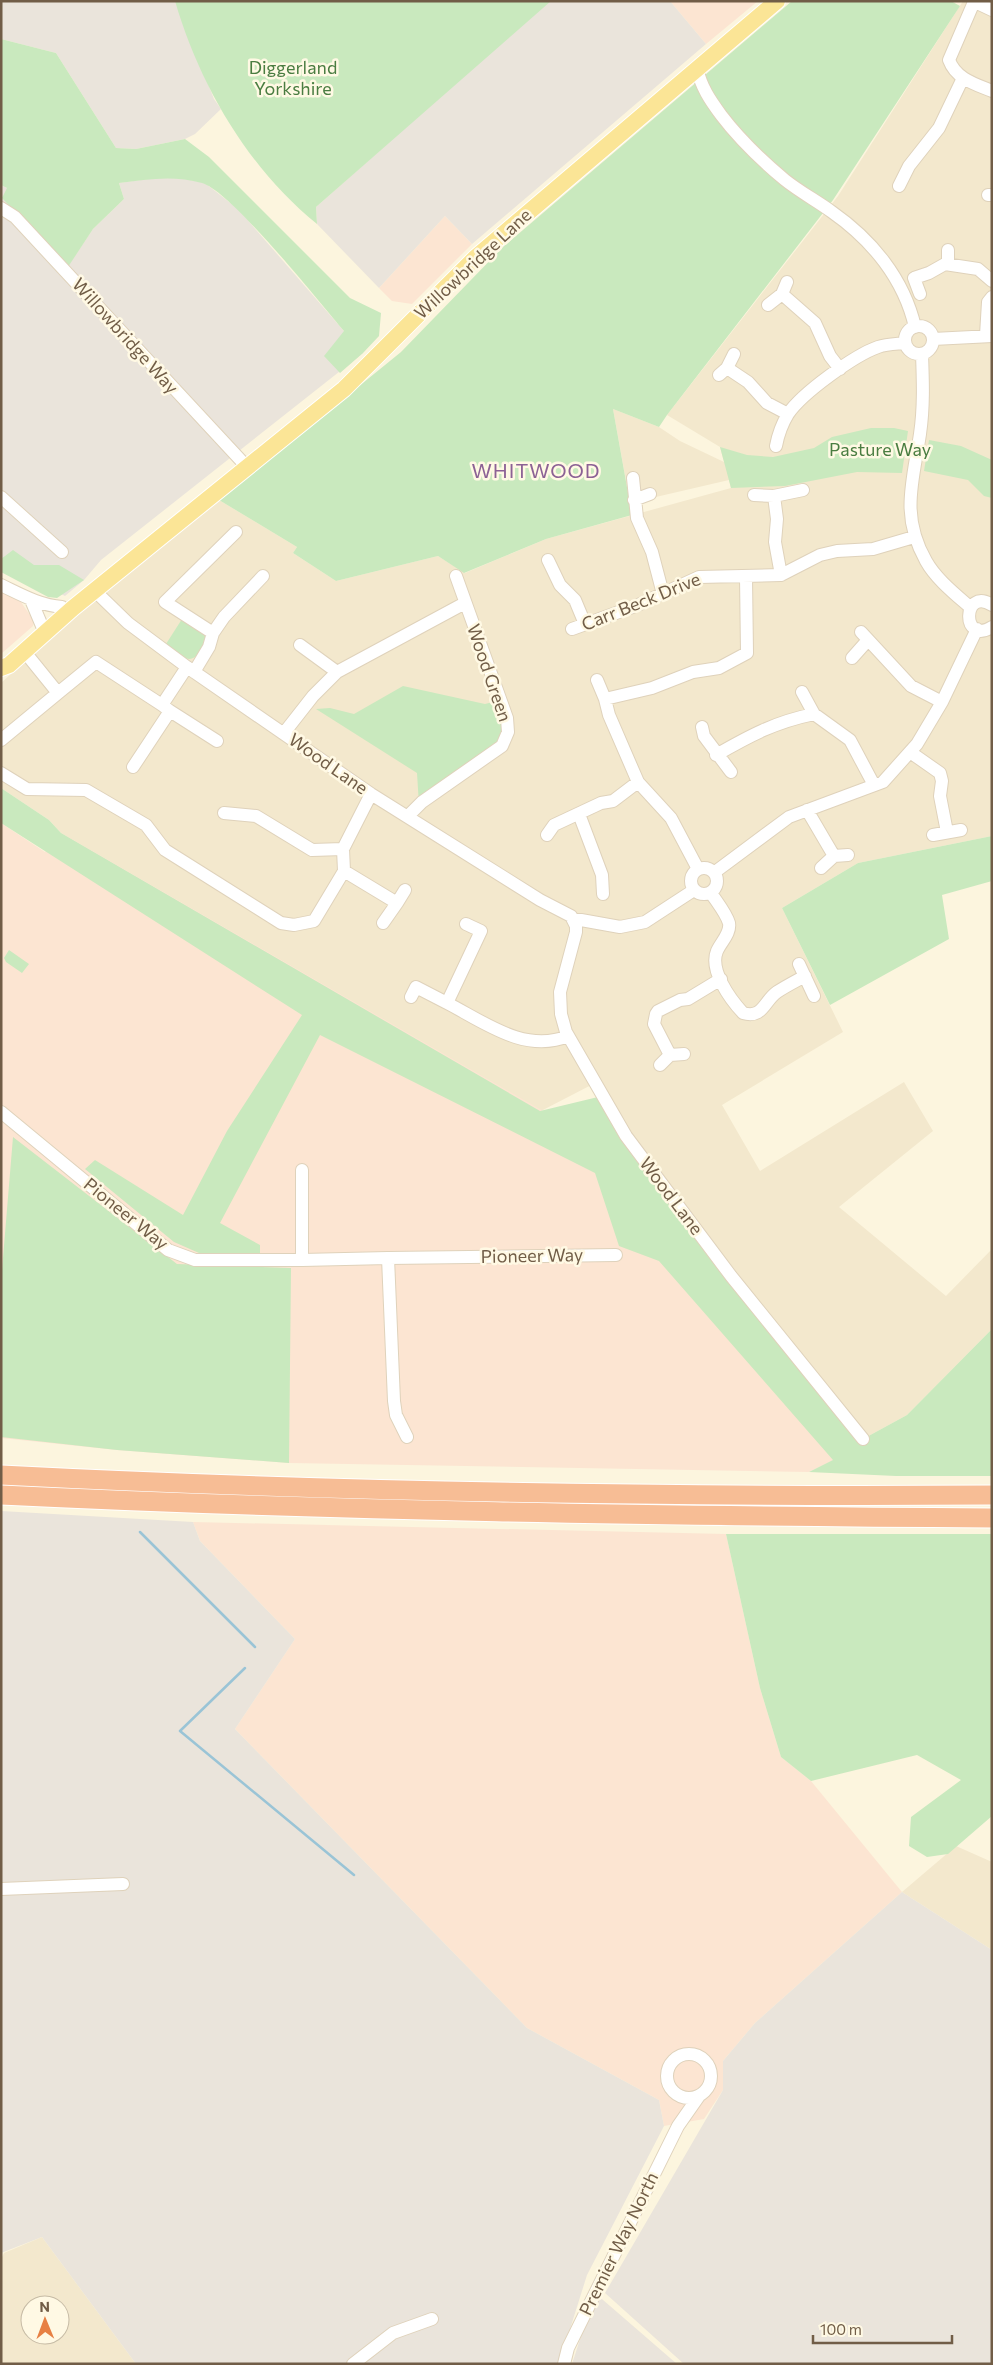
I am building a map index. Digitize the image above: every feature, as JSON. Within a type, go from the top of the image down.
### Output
[{"type":"highway","points":[[1,1474],[220,1485],[644,1495],[992,1495]]},
{"type":"highway","points":[[1,1495],[411,1512],[992,1518]]},
{"type":"main road","name":"Willowbridge Lane","points":[[52,615],[94,591],[344,389],[476,257],[777,1]]},
{"type":"main road","points":[[1,667],[9,665],[24,652],[52,615]]},
{"type":"main road","points":[[1,667],[9,656],[52,615]]},
{"type":"street","points":[[992,10],[973,2],[950,60],[952,69],[963,78],[992,91]]},
{"type":"street","points":[[697,68],[702,87],[738,138],[786,181],[834,213],[867,240],[886,263],[900,287],[912,311],[915,326]]},
{"type":"street","points":[[898,188],[909,166],[940,128],[963,78]]},
{"type":"street","points":[[677,85],[694,89],[718,111]]},
{"type":"street","name":"Willowbridge Way","points":[[1,208],[15,217],[34,237],[247,467]]},
{"type":"street","points":[[920,294],[914,278],[929,273],[948,257],[978,269],[992,281]]},
{"type":"street","points":[[768,305],[782,294],[787,282]]},
{"type":"street","points":[[782,294],[814,323],[830,356],[840,369]]},
{"type":"street","points":[[933,339],[989,336],[988,302],[992,298]]},
{"type":"street","points":[[915,326],[927,329],[933,339],[930,348],[922,354],[912,352],[905,343],[907,332],[915,326]]},
{"type":"street","points":[[776,446],[778,435],[788,414],[806,394],[840,369],[877,347],[905,343]]},
{"type":"street","points":[[734,354],[723,371],[748,382],[767,403],[788,414]]},
{"type":"street","points":[[922,354],[923,406],[909,491],[914,537],[926,562],[947,587],[971,608]]},
{"type":"street","points":[[633,478],[637,518],[652,552],[663,594]]},
{"type":"street","points":[[754,494],[774,496],[803,490]]},
{"type":"street","points":[[634,500],[650,494]]},
{"type":"street","points":[[1,496],[62,552]]},
{"type":"street","points":[[774,496],[777,519],[775,542],[781,575]]},
{"type":"street","points":[[214,633],[164,602],[236,532]]},
{"type":"street","name":"Carr Beck Drive","points":[[572,629],[638,605],[706,575],[746,577],[781,575],[820,555],[873,549],[914,537]]},
{"type":"street","points":[[548,560],[560,585],[575,600],[585,624]]},
{"type":"street","points":[[133,767],[190,670],[209,648],[214,633],[224,617],[263,576]]},
{"type":"street","name":"Wood Green","points":[[408,816],[422,802],[502,746],[508,732],[503,706],[464,603],[456,576]]},
{"type":"street","points":[[605,699],[652,688],[693,672],[719,668],[746,653],[746,577]]},
{"type":"street","points":[[1,585],[47,606],[52,615]]},
{"type":"street","name":"Wood Lane","points":[[94,591],[128,624],[190,670],[371,794],[574,920],[620,927],[645,922],[694,890]]},
{"type":"street","points":[[31,600],[52,615]]},
{"type":"street","points":[[991,602],[977,603],[971,608],[969,620],[977,629],[986,630],[992,627]]},
{"type":"street","name":"Wood Green","points":[[284,733],[313,696],[337,672],[464,603]]},
{"type":"street","points":[[715,872],[789,817],[882,782],[917,744],[942,702],[977,629]]},
{"type":"street","points":[[852,658],[865,636],[911,686],[942,702]]},
{"type":"street","points":[[300,645],[337,672]]},
{"type":"street","points":[[24,652],[58,693]]},
{"type":"street","points":[[1,740],[96,662],[218,741]]},
{"type":"street","points":[[597,680],[605,699],[608,714],[638,782],[671,818],[698,869]]},
{"type":"street","points":[[802,692],[814,714],[850,740],[874,785]]},
{"type":"street","points":[[717,754],[752,734],[792,719],[814,714]]},
{"type":"street","points":[[702,727],[704,736],[731,772]]},
{"type":"street","points":[[910,752],[940,773],[942,781],[940,796],[947,832]]},
{"type":"street","points":[[1,773],[27,789],[86,790],[146,825],[165,850],[281,923],[294,925],[314,921],[344,871],[343,849],[371,794]]},
{"type":"street","points":[[547,835],[554,826],[601,803],[613,801],[638,782]]},
{"type":"street","points":[[807,810],[834,856]]},
{"type":"street","points":[[224,813],[256,816],[312,850],[343,849]]},
{"type":"street","points":[[579,814],[602,875],[603,894]]},
{"type":"street","points":[[933,835],[961,830]]},
{"type":"street","points":[[821,868],[834,856],[848,855]]},
{"type":"street","points":[[706,868],[715,872],[718,881],[711,893],[702,894],[694,890],[691,878],[698,869],[706,868]]},
{"type":"street","points":[[344,871],[397,903]]},
{"type":"street","points":[[383,923],[404,890]]},
{"type":"street","points":[[711,893],[729,923],[728,931],[717,952],[715,961],[717,972],[738,1007],[748,1014],[761,1011],[775,993],[805,976]]},
{"type":"street","name":"Wood Lane","points":[[574,920],[576,932],[560,992],[561,1014],[568,1036],[626,1136],[731,1276],[863,1439]]},
{"type":"street","points":[[447,1003],[482,931],[466,924]]},
{"type":"street","points":[[799,964],[814,996]]},
{"type":"street","points":[[670,1055],[654,1024],[656,1014],[680,1000],[688,999],[721,979]]},
{"type":"street","points":[[411,996],[416,987],[515,1038],[531,1041],[552,1041],[568,1036]]},
{"type":"street","points":[[660,1065],[670,1055],[684,1054]]},
{"type":"street","name":"Pioneer Way","points":[[1,1112],[168,1250],[195,1260],[616,1255]]},
{"type":"street","points":[[302,1170],[302,1260]]},
{"type":"street","points":[[388,1258],[394,1401],[396,1415],[406,1437]]},
{"type":"street","points":[[1,1889],[123,1884]]},
{"type":"street","name":"Premier Way North","points":[[564,2364],[568,2348],[678,2126],[699,2096],[709,2087],[710,2070],[703,2059],[690,2054],[676,2058],[667,2070],[666,2078],[678,2109],[678,2126]]},
{"type":"street","points":[[672,2092],[685,2099],[699,2096]]},
{"type":"street","points":[[352,2364],[393,2333],[432,2319]]},
{"type":"shaded area","points":[[1,1],[175,1],[214,99],[221,109],[195,134],[185,139],[136,149],[116,148],[56,53],[1,39]]},
{"type":"shaded area","points":[[548,1],[670,1],[706,44],[472,244],[445,216],[379,288],[317,224],[316,207]]},
{"type":"shaded area","points":[[670,1],[758,1],[706,44]]},
{"type":"shaded area","points":[[963,1],[992,1],[992,836],[858,863],[782,908],[843,1032],[722,1105],[760,1171],[904,1082],[933,1131],[839,1207],[946,1296],[992,1249],[992,1329],[907,1415],[863,1439],[630,1131],[599,1081],[541,1111],[61,833],[49,820],[1,788],[1,683],[80,611],[219,500],[297,547],[293,553],[336,581],[438,556],[465,573],[546,539],[731,488],[729,480],[630,503],[613,409],[659,427],[680,441],[724,462],[720,447],[667,415],[838,196]]},
{"type":"shaded area","points":[[170,176],[205,183],[238,209],[363,353],[101,560],[84,580],[65,596],[1,563],[1,185],[7,188],[68,266],[93,229],[124,199],[119,183]]},
{"type":"shaded area","points":[[445,216],[472,244],[412,304],[392,301],[379,288]]},
{"type":"shaded area","points":[[1,591],[21,602],[34,621],[33,626],[1,654]]},
{"type":"shaded area","points":[[1,823],[45,852],[61,833],[602,1145],[834,1460],[809,1472],[289,1463],[117,1450],[1,1438]]},
{"type":"shaded area","points":[[1,1511],[193,1522],[200,1541],[295,1639],[235,1729],[527,2028],[659,2100],[664,2126],[587,2275],[559,2364],[136,2364],[42,2237],[1,2253]]},
{"type":"shaded area","points":[[193,1522],[726,1534],[760,1688],[781,1757],[811,1781],[902,1892],[755,2023],[723,2061],[723,2090],[704,2119],[664,2126],[659,2100],[527,2028],[235,1729],[295,1639],[200,1541]]},
{"type":"shaded area","points":[[956,1846],[992,1862],[992,1950],[902,1892]]},
{"type":"shaded area","points":[[902,1892],[992,1950],[992,2364],[684,2364],[605,2293],[723,2090],[723,2061],[755,2023]]},
{"type":"shaded area","points":[[42,2237],[136,2364],[1,2364],[1,2259],[4,2253]]},
{"type":"shaded area","points":[[595,2293],[677,2364],[572,2364]]},
{"type":"green space","name":"Diggerland Yorkshire","points":[[175,1],[551,1],[316,207],[317,224],[292,202],[269,177],[248,151],[230,123],[198,64],[185,33]]},
{"type":"green space","points":[[792,1],[951,1],[960,6],[833,200],[659,427],[613,409],[632,515],[546,539],[464,573],[438,556],[336,581],[293,553],[297,547],[219,500],[401,352],[503,247]]},
{"type":"green space","points":[[1,39],[56,53],[116,148],[136,149],[185,139],[209,157],[350,298],[381,313],[379,336],[340,373],[324,356],[344,331],[253,226],[233,206],[202,183],[161,178],[119,183],[124,199],[93,229],[68,267],[2,198],[7,188],[1,185]]},
{"type":"green space","name":"Pasture Way","points":[[871,428],[894,428],[908,431],[902,473],[857,472],[785,486],[731,488],[720,447],[747,455],[773,457],[814,448],[832,437]]},
{"type":"green space","name":"Pasture Way","points":[[929,440],[961,446],[992,460],[992,498],[984,496],[968,480],[924,471]]},
{"type":"green space","points":[[13,550],[34,565],[59,565],[84,580],[57,598],[48,597],[1,572],[1,559]]},
{"type":"green space","points":[[182,619],[198,628],[206,637],[203,647],[194,658],[190,659],[181,656],[166,644]]},
{"type":"green space","points":[[403,686],[485,704],[501,700],[506,739],[419,805],[417,773],[316,709],[330,708],[354,714]]},
{"type":"green space","points":[[1,788],[49,820],[61,833],[540,1111],[598,1097],[863,1439],[907,1415],[992,1329],[992,1476],[896,1476],[809,1472],[833,1460],[659,1261],[619,1246],[595,1173],[320,1035],[220,1223],[260,1245],[260,1253],[199,1253],[174,1242],[85,1169],[95,1160],[183,1215],[227,1131],[302,1015],[1,823]]},
{"type":"green space","points":[[992,836],[992,881],[942,895],[949,939],[830,1005],[782,908],[858,863]]},
{"type":"green space","points":[[9,950],[29,964],[22,973],[6,962],[4,958]]},
{"type":"green space","points":[[13,1137],[177,1264],[291,1268],[289,1463],[117,1450],[1,1437],[1,1282]]},
{"type":"green space","points":[[726,1534],[992,1534],[992,1816],[948,1854],[927,1857],[909,1846],[911,1817],[961,1780],[917,1755],[811,1781],[781,1757],[760,1688]]},
{"type":"waterway","points":[[140,1532],[255,1647]]},
{"type":"waterway","points":[[245,1668],[180,1731],[354,1875]]},
{"type":"district","name":"WHITWOOD","points":[[536,471]]}]
